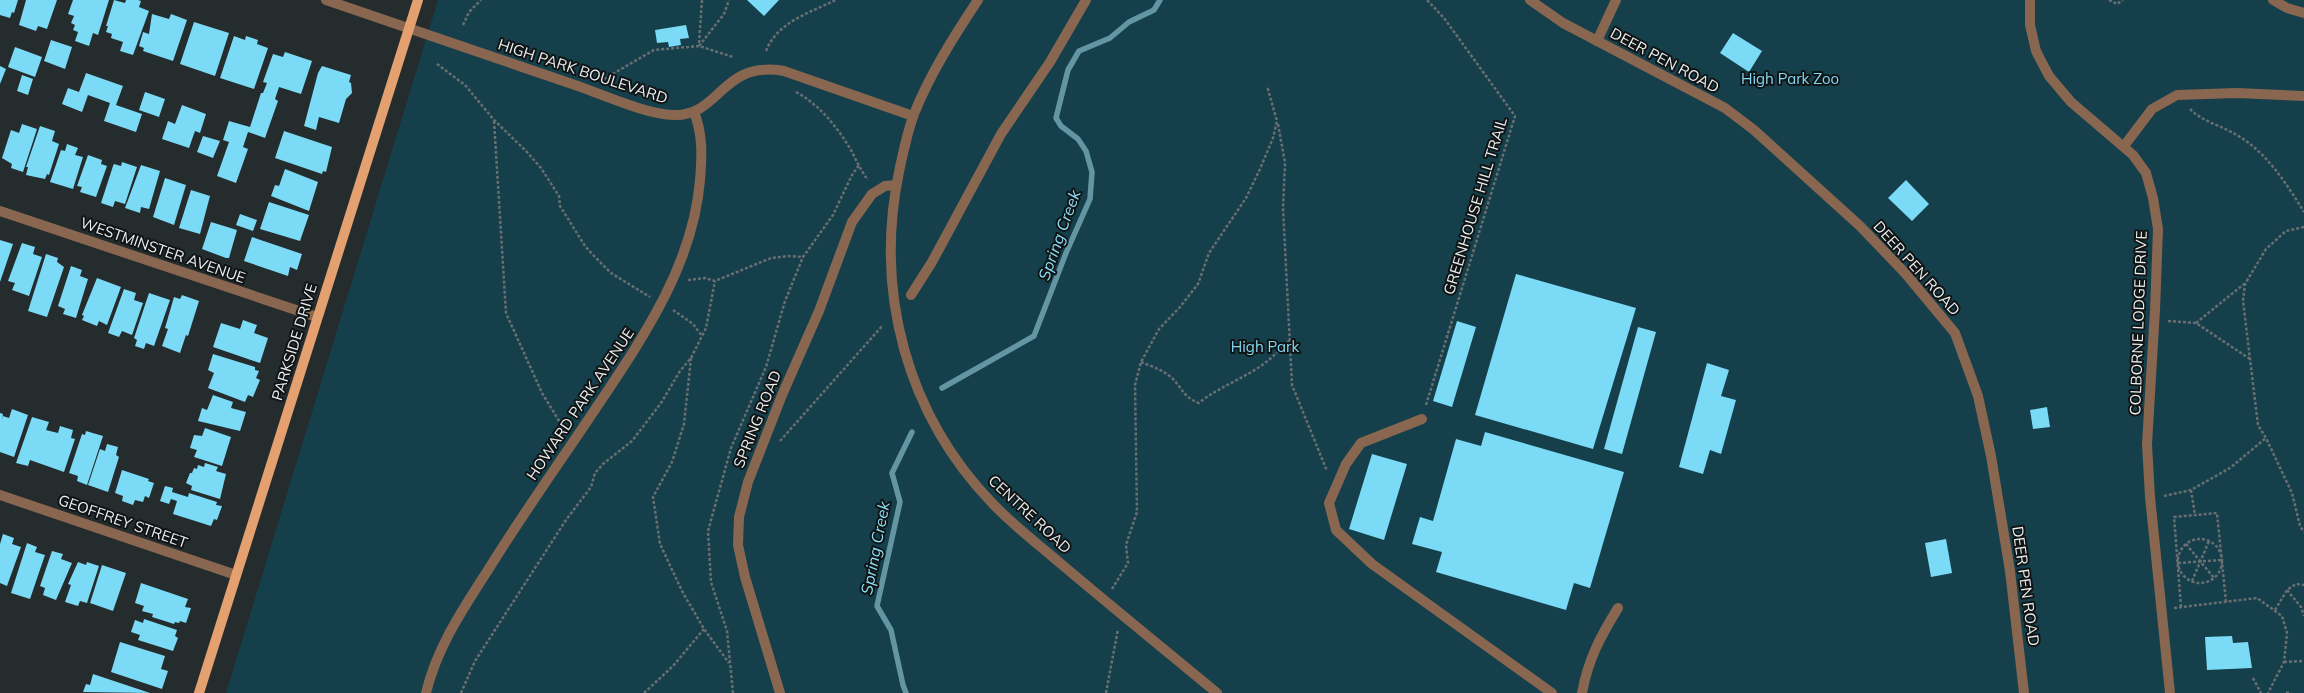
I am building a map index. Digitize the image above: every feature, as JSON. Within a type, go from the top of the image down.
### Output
[{"type":"main road","name":"PARKSIDE DRIVE","points":[[199,693],[418,0]]},
{"type":"street","name":"HIGH PARK BOULEVARD","points":[[326,0],[657,112],[676,115],[694,112],[704,107],[724,87],[742,74],[760,69],[771,69],[784,71],[913,116]]},
{"type":"street","points":[[913,116],[929,80],[978,0]]},
{"type":"street","points":[[911,295],[932,262],[1001,134],[1050,62],[1086,0]]},
{"type":"street","name":"DEER PEN ROAD","points":[[1530,0],[1563,23],[1725,108],[1754,130],[1860,226],[1905,273],[1955,333],[1978,396],[1991,456],[2010,571],[2024,693]]},
{"type":"street","name":"DEER PEN ROAD","points":[[1597,41],[1616,0]]},
{"type":"street","name":"COLBORNE LODGE DRIVE","points":[[2030,0],[2030,24],[2036,51],[2049,76],[2071,102],[2124,146],[2140,163],[2151,185],[2158,229],[2147,444],[2150,497],[2170,693]]},
{"type":"street","points":[[2272,0],[2287,8],[2304,13]]},
{"type":"street","points":[[2124,146],[2152,109],[2177,95],[2237,93],[2304,96]]},
{"type":"street","name":"HOWARD PARK AVENUE","points":[[426,693],[430,675],[449,630],[506,540],[646,334],[673,280],[692,225],[699,192],[702,155],[699,124],[694,112]]},
{"type":"street","name":"CENTRE ROAD","points":[[913,116],[896,185],[892,211],[890,252],[892,281],[903,347],[924,407],[957,461],[993,504],[1105,602],[1217,693]]},
{"type":"street","name":"SPRING ROAD","points":[[780,693],[745,577],[738,545],[739,516],[748,482],[763,448],[782,395],[819,311],[852,222],[872,194],[885,186],[896,185]]},
{"type":"street","name":"WESTMINSTER AVENUE","points":[[0,211],[317,318]]},
{"type":"street","points":[[1422,419],[1361,443],[1346,464],[1329,503],[1336,530],[1372,564],[1552,693]]},
{"type":"street","name":"GEOFFREY STREET","points":[[0,495],[236,575]]},
{"type":"street","points":[[1582,693],[1586,668],[1600,637],[1618,608]]},
{"type":"path","points":[[463,25],[469,12],[481,0]]},
{"type":"path","points":[[699,46],[702,0]]},
{"type":"path","points":[[699,46],[724,14],[730,0]]},
{"type":"path","points":[[766,51],[774,36],[782,28],[836,0]]},
{"type":"path","name":"GREENHOUSE HILL TRAIL","points":[[1422,419],[1515,116],[1444,18],[1427,0]]},
{"type":"path","points":[[2109,0],[2117,4],[2123,0]]},
{"type":"path","points":[[604,79],[654,50],[699,46],[733,57]]},
{"type":"path","points":[[437,64],[465,85],[494,120],[526,150],[541,168],[559,196],[560,206],[568,220],[585,246],[595,258],[611,273],[693,324],[702,336]]},
{"type":"path","points":[[1267,86],[1277,121],[1285,163],[1283,208],[1292,385],[1322,460],[1336,487]]},
{"type":"path","points":[[2177,95],[2192,111],[2205,120],[2236,134],[2268,159],[2304,212]]},
{"type":"path","points":[[806,98],[839,131],[867,179]]},
{"type":"path","points":[[494,120],[506,313],[548,404],[561,425],[575,440]]},
{"type":"path","points":[[1105,602],[1128,563],[1126,545],[1137,512],[1135,385],[1141,362],[1159,329],[1180,307],[1198,284],[1209,253],[1246,198],[1273,138],[1277,121]]},
{"type":"path","points":[[673,280],[705,278],[715,281],[771,258],[790,256],[802,257],[833,215],[852,175],[859,165]]},
{"type":"path","points":[[2196,322],[2245,284],[2266,248],[2286,231],[2304,227]]},
{"type":"path","points":[[461,693],[475,661],[566,520],[590,487],[595,473],[603,464],[632,441],[661,403],[680,372],[691,358],[702,336],[710,311],[715,281]]},
{"type":"path","points":[[2245,284],[2243,301],[2258,425],[2266,438],[2292,493],[2300,526],[2304,532]]},
{"type":"path","points":[[2165,321],[2196,322],[2250,360]]},
{"type":"path","points":[[763,448],[780,442],[883,325]]},
{"type":"path","points":[[1141,362],[1165,373],[1173,379],[1188,399],[1199,403],[1210,394],[1260,367],[1272,358],[1289,340]]},
{"type":"path","points":[[691,358],[684,424],[672,462],[653,497],[660,544],[682,591],[704,629],[730,664]]},
{"type":"path","points":[[2160,496],[2191,490],[2230,468],[2266,438]]},
{"type":"path","points":[[2191,490],[2195,515]]},
{"type":"path","points":[[2180,607],[2174,517],[2217,513],[2226,602]]},
{"type":"path","points":[[2201,539],[2209,541],[2220,552],[2222,560],[2218,573],[2214,578],[2207,582],[2192,582],[2180,571],[2178,556],[2186,544],[2201,539]]},
{"type":"path","points":[[2192,582],[2199,560],[2209,541]]},
{"type":"path","points":[[2186,544],[2214,578]]},
{"type":"path","points":[[2178,563],[2199,560],[2222,560]]},
{"type":"path","points":[[2275,610],[2287,590],[2296,584],[2304,585]]},
{"type":"path","points":[[2287,590],[2301,607],[2304,616]]},
{"type":"path","points":[[2170,608],[2257,598],[2282,616],[2287,633],[2284,662],[2268,693]]},
{"type":"path","points":[[1106,693],[1117,632],[1123,616]]},
{"type":"path","points":[[644,693],[673,666],[704,629]]},
{"type":"path","points":[[2284,662],[2304,661]]},
{"type":"path","points":[[2253,678],[2261,693]]},
{"type":"path","points":[[2286,693],[2292,692]]},
{"type":"green space","name":"High Park","points":[[438,0],[2304,0],[2304,693],[226,693]]},
{"type":"building","points":[[0,0],[18,0],[14,13],[12,12],[10,18],[0,15]]},
{"type":"building","points":[[26,0],[57,0],[47,29],[38,26],[36,31],[19,25]]},
{"type":"building","points":[[73,0],[109,0],[98,35],[93,33],[89,46],[75,41],[78,32],[73,30],[75,25],[71,23],[74,16],[68,14]]},
{"type":"building","points":[[114,0],[125,3],[126,0],[138,0],[141,1],[139,7],[149,11],[133,55],[120,51],[123,42],[111,38],[112,34],[106,32],[108,26],[106,26]]},
{"type":"building","points":[[747,0],[779,0],[764,16]]},
{"type":"building","points":[[152,14],[169,19],[171,14],[187,20],[173,61],[143,51],[144,48],[139,46],[143,32],[149,34]]},
{"type":"building","points":[[194,22],[229,33],[215,76],[180,64]]},
{"type":"building","points":[[686,25],[689,38],[680,39],[681,45],[669,47],[668,42],[657,43],[655,30]]},
{"type":"building","points":[[1733,33],[1762,51],[1749,72],[1720,53]]},
{"type":"building","points":[[234,36],[245,40],[246,36],[258,40],[257,44],[268,48],[254,89],[220,78]]},
{"type":"building","points":[[51,40],[72,47],[65,69],[44,61]]},
{"type":"building","points":[[15,47],[42,57],[35,77],[8,67]]},
{"type":"building","points":[[285,52],[312,61],[301,94],[279,87],[275,99],[278,101],[265,138],[248,132],[243,147],[248,149],[236,183],[217,176],[229,142],[223,140],[229,121],[250,127],[261,93],[263,93],[267,83],[263,82],[273,54],[283,57]]},
{"type":"building","points":[[0,66],[6,69],[0,84]]},
{"type":"building","points":[[322,66],[351,75],[349,82],[351,83],[352,93],[346,99],[339,123],[319,117],[316,130],[304,126],[318,73]]},
{"type":"building","points":[[86,73],[123,86],[116,105],[142,114],[136,132],[104,121],[110,103],[88,95],[82,112],[62,104],[68,88],[79,92]]},
{"type":"building","points":[[22,75],[33,79],[28,95],[17,91]]},
{"type":"building","points":[[145,92],[165,99],[159,117],[139,110]]},
{"type":"building","points":[[182,105],[206,114],[200,133],[195,131],[189,148],[162,139],[168,121],[175,124]]},
{"type":"building","points":[[22,124],[37,129],[23,172],[11,168],[12,164],[2,158],[11,130],[19,133]]},
{"type":"building","points":[[40,126],[55,131],[52,141],[59,144],[49,175],[47,174],[45,179],[26,175],[28,167],[26,167]]},
{"type":"building","points":[[284,131],[332,147],[326,172],[323,171],[322,174],[275,158]]},
{"type":"building","points":[[203,136],[220,141],[213,158],[197,152]]},
{"type":"building","points":[[67,144],[78,148],[75,155],[83,157],[73,189],[50,182],[61,150],[65,151]]},
{"type":"building","points":[[88,155],[102,160],[101,164],[107,166],[96,197],[80,192],[82,187],[77,186]]},
{"type":"building","points":[[122,162],[137,167],[125,204],[115,201],[113,207],[101,203],[114,164],[121,166]]},
{"type":"building","points":[[141,165],[160,171],[149,209],[141,207],[140,213],[125,208]]},
{"type":"building","points":[[285,169],[318,182],[309,211],[271,196],[275,185],[279,186]]},
{"type":"building","points":[[165,178],[186,185],[174,225],[153,217]]},
{"type":"building","points":[[1906,180],[1929,204],[1912,221],[1888,198]]},
{"type":"building","points":[[191,190],[210,196],[200,234],[179,228]]},
{"type":"building","points":[[269,202],[309,215],[300,241],[260,229]]},
{"type":"building","points":[[240,214],[257,220],[253,231],[236,225]]},
{"type":"building","points":[[211,222],[237,230],[229,258],[202,249]]},
{"type":"building","points":[[252,237],[302,254],[297,270],[290,267],[288,276],[244,261]]},
{"type":"building","points":[[0,240],[13,244],[0,282]]},
{"type":"building","points":[[22,243],[35,247],[33,254],[42,257],[29,296],[12,290],[15,283],[8,281]]},
{"type":"building","points":[[46,254],[58,258],[57,262],[64,267],[47,317],[28,311]]},
{"type":"building","points":[[71,266],[82,270],[80,276],[88,279],[76,318],[63,314],[65,309],[58,306]]},
{"type":"building","points":[[1516,274],[1636,308],[1593,449],[1475,415]]},
{"type":"building","points":[[97,278],[121,287],[107,325],[99,321],[97,326],[82,320],[84,316],[82,315]]},
{"type":"building","points":[[124,289],[136,293],[134,300],[143,303],[132,335],[122,331],[119,337],[108,333]]},
{"type":"building","points":[[149,293],[170,300],[154,346],[146,343],[144,349],[135,346],[137,340],[134,338]]},
{"type":"building","points":[[182,295],[199,301],[188,336],[186,335],[180,353],[162,346],[168,329],[165,328],[174,297],[180,299]]},
{"type":"building","points":[[243,320],[257,325],[254,333],[268,338],[260,363],[213,347],[221,323],[240,329]]},
{"type":"building","points":[[1457,321],[1476,327],[1452,407],[1433,401]]},
{"type":"building","points":[[1638,327],[1656,332],[1622,454],[1604,449]]},
{"type":"building","points":[[213,354],[255,367],[255,370],[259,371],[256,378],[260,380],[253,397],[248,395],[245,402],[208,388],[214,373],[208,370]]},
{"type":"building","points":[[1707,363],[1729,370],[1721,396],[1736,400],[1721,454],[1710,450],[1703,474],[1679,467]]},
{"type":"building","points":[[213,395],[233,402],[231,408],[246,412],[240,431],[198,421],[202,408],[207,410]]},
{"type":"building","points":[[2047,407],[2050,427],[2033,429],[2030,410]]},
{"type":"building","points":[[12,409],[28,415],[14,457],[0,452],[0,413],[3,414],[2,420],[3,416],[9,418]]},
{"type":"building","points":[[32,417],[49,422],[46,430],[58,433],[60,426],[73,430],[71,438],[75,439],[64,472],[30,460],[28,466],[16,463]]},
{"type":"building","points":[[205,428],[231,437],[222,466],[194,457],[197,450],[190,448],[194,435],[202,436]]},
{"type":"building","points":[[86,431],[103,436],[87,485],[77,481],[78,476],[69,473],[82,434],[85,435]]},
{"type":"building","points":[[1485,432],[1624,472],[1590,588],[1574,583],[1566,610],[1436,572],[1442,552],[1412,544],[1420,517],[1433,521],[1456,439],[1481,446]]},
{"type":"building","points":[[107,444],[118,447],[116,455],[119,457],[108,492],[88,485],[100,449],[105,451]]},
{"type":"building","points":[[1372,454],[1407,464],[1384,540],[1349,529]]},
{"type":"building","points":[[205,463],[218,467],[216,471],[226,474],[220,499],[191,490],[192,486],[186,483],[194,468],[197,469],[198,465],[204,467]]},
{"type":"building","points":[[122,470],[149,479],[148,481],[154,483],[149,498],[145,496],[143,502],[135,500],[133,505],[122,501],[123,496],[115,493]]},
{"type":"building","points":[[165,486],[173,488],[172,492],[188,497],[189,493],[217,502],[216,505],[222,506],[217,520],[214,519],[211,526],[173,514],[177,501],[171,499],[169,504],[160,501]]},
{"type":"building","points":[[3,534],[14,538],[12,544],[21,547],[7,586],[0,583],[0,544]]},
{"type":"building","points":[[1946,539],[1952,573],[1931,577],[1925,543]]},
{"type":"building","points":[[27,543],[37,547],[35,552],[45,555],[30,599],[11,593]]},
{"type":"building","points":[[52,551],[63,554],[61,559],[72,563],[56,600],[43,595],[45,588],[40,586]]},
{"type":"building","points":[[78,562],[86,565],[87,562],[99,566],[87,603],[80,601],[78,606],[65,602],[71,585],[68,584]]},
{"type":"building","points":[[102,565],[126,573],[113,611],[90,603]]},
{"type":"building","points":[[141,583],[188,599],[185,607],[191,608],[186,623],[180,621],[179,623],[175,622],[174,624],[152,617],[153,614],[142,611],[144,606],[135,603]]},
{"type":"building","points":[[144,619],[177,630],[175,636],[178,638],[173,651],[138,640],[140,635],[131,632],[135,620],[143,623]]},
{"type":"building","points":[[2232,636],[2233,643],[2248,642],[2252,668],[2207,670],[2205,637]]},
{"type":"building","points":[[120,642],[165,656],[161,669],[168,671],[162,689],[111,672]]},
{"type":"building","points":[[93,674],[150,693],[83,692],[86,684],[90,685]]},
{"type":"waterway","name":"Spring Creek","points":[[942,388],[1034,336],[1066,253],[1090,199],[1092,172],[1086,151],[1078,139],[1061,126],[1056,118],[1068,70],[1079,51],[1110,38],[1129,22],[1154,10],[1160,0]]},
{"type":"waterway","name":"Spring Creek","points":[[906,693],[891,630],[877,606],[900,502],[892,473],[912,432]]},
{"type":"park label","name":"High Park Zoo","points":[[1790,78]]}]
